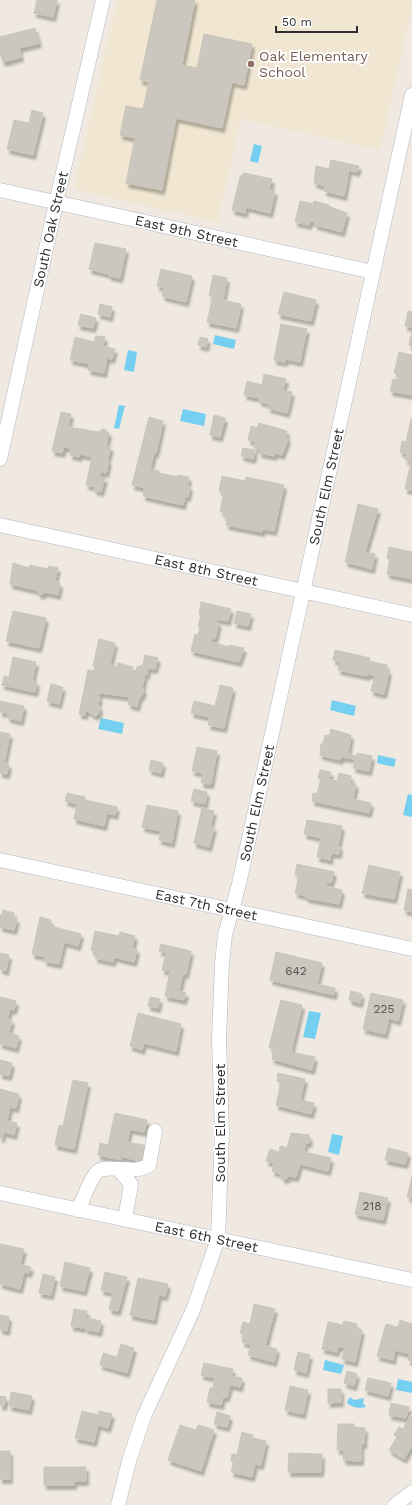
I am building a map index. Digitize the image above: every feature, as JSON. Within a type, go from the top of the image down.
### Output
[{"type":"street","name":"South Oak Street","points":[[0,459],[56,202],[103,0]]},
{"type":"street","name":"South Elm Street","points":[[118,1505],[128,1461],[144,1416],[193,1310],[218,1239],[222,1133],[219,1002],[225,935],[239,884],[412,95]]},
{"type":"street","name":"East 9th Street","points":[[0,190],[373,272]]},
{"type":"street","name":"East 8th Street","points":[[0,524],[412,615]]},
{"type":"street","name":"East 7th Street","points":[[0,860],[412,949]]},
{"type":"street","points":[[78,1210],[97,1172],[104,1168],[142,1170],[149,1165],[155,1131]]},
{"type":"street","points":[[118,1169],[131,1184],[125,1219]]},
{"type":"street","name":"East 6th Street","points":[[0,1193],[412,1280]]},
{"type":"street","points":[[395,1505],[412,1492]]},
{"type":"shaded area","name":"Oak Elementary School","points":[[117,0],[412,0],[412,9],[380,150],[241,119],[218,222],[74,189]]},
{"type":"water","points":[[254,144],[262,146],[258,163],[250,161]]},
{"type":"water","points":[[215,335],[236,340],[234,349],[213,344]]},
{"type":"water","points":[[128,350],[137,352],[134,372],[124,370]]},
{"type":"water","points":[[119,405],[125,406],[119,429],[114,428]]},
{"type":"water","points":[[183,409],[206,414],[204,426],[180,421]]},
{"type":"water","points":[[332,700],[356,706],[354,716],[330,710]]},
{"type":"water","points":[[101,718],[124,723],[122,734],[98,729]]},
{"type":"water","points":[[378,755],[396,759],[394,767],[377,763]]},
{"type":"water","points":[[408,794],[412,795],[412,817],[403,815]]},
{"type":"water","points":[[309,1011],[321,1013],[315,1039],[303,1037]]},
{"type":"water","points":[[332,1134],[343,1136],[339,1155],[328,1152]]},
{"type":"water","points":[[325,1360],[344,1365],[341,1374],[323,1370]]},
{"type":"water","points":[[398,1379],[412,1382],[412,1393],[396,1390]]},
{"type":"water","points":[[350,1397],[354,1400],[364,1398],[363,1403],[366,1407],[358,1408],[348,1404],[347,1402]]},
{"type":"building","points":[[37,0],[57,0],[53,17],[34,13]]},
{"type":"building","points":[[157,0],[195,0],[182,65],[197,68],[204,34],[252,44],[244,85],[232,82],[222,128],[176,118],[162,190],[126,183],[135,138],[120,135],[126,106],[143,109],[149,82],[140,80]]},
{"type":"building","points":[[35,28],[39,43],[19,48],[21,57],[3,62],[0,53],[0,37]]},
{"type":"building","points":[[32,110],[43,113],[33,155],[7,149],[14,120],[29,123]]},
{"type":"building","points":[[331,160],[359,166],[357,172],[349,170],[344,196],[324,191],[325,186],[314,183],[316,166],[329,169]]},
{"type":"building","points":[[244,173],[272,179],[269,190],[275,191],[270,213],[246,207],[245,213],[232,210],[240,177]]},
{"type":"building","points":[[300,201],[313,204],[314,201],[329,205],[328,206],[347,213],[342,232],[315,225],[315,222],[310,221],[309,225],[295,222]]},
{"type":"building","points":[[95,243],[126,249],[120,278],[89,269]]},
{"type":"building","points":[[161,269],[192,276],[186,302],[162,296],[164,288],[157,286]]},
{"type":"building","points":[[213,275],[227,278],[223,300],[241,304],[236,328],[207,322],[213,296],[209,296]]},
{"type":"building","points":[[284,292],[316,300],[311,321],[278,314]]},
{"type":"building","points":[[100,304],[112,307],[110,317],[98,314]]},
{"type":"building","points":[[408,311],[412,312],[412,327],[405,326]]},
{"type":"building","points":[[81,314],[96,318],[93,328],[78,325]]},
{"type":"building","points":[[281,324],[307,329],[300,362],[286,359],[285,362],[274,360]]},
{"type":"building","points":[[412,330],[412,346],[409,345]]},
{"type":"building","points":[[96,336],[105,337],[103,346],[115,349],[112,359],[107,358],[104,373],[88,370],[90,364],[70,360],[75,337],[94,342]]},
{"type":"building","points":[[200,337],[208,339],[206,347],[198,345]]},
{"type":"building","points":[[399,352],[412,355],[412,395],[390,391],[393,379],[398,380],[399,374],[394,373]]},
{"type":"building","points":[[264,374],[286,379],[283,390],[292,392],[287,413],[268,408],[269,404],[259,401],[260,398],[244,395],[247,381],[262,385]]},
{"type":"building","points":[[61,412],[71,414],[68,427],[99,432],[102,429],[109,433],[106,446],[111,447],[107,461],[109,461],[106,473],[101,472],[99,477],[105,478],[101,492],[94,490],[95,487],[86,485],[92,457],[80,454],[79,457],[70,455],[71,448],[64,447],[62,453],[52,451]]},
{"type":"building","points":[[214,415],[225,418],[220,437],[210,435]]},
{"type":"building","points":[[149,417],[163,421],[156,453],[154,453],[150,469],[159,471],[159,473],[178,477],[178,475],[189,477],[187,486],[190,486],[188,497],[185,496],[183,505],[143,496],[145,488],[132,485]]},
{"type":"building","points":[[411,419],[412,490],[405,489],[411,461],[405,460],[407,454],[400,452],[402,441],[406,442]]},
{"type":"building","points":[[259,423],[287,431],[286,438],[288,439],[282,455],[275,453],[274,456],[259,453],[260,449],[254,448],[255,441],[248,440],[251,426],[257,428]]},
{"type":"building","points":[[243,448],[255,450],[253,459],[241,456]]},
{"type":"building","points":[[222,476],[245,481],[246,477],[284,485],[274,531],[263,529],[262,532],[226,525],[228,519],[225,519],[226,516],[223,515],[224,512],[220,511],[224,492],[219,491]]},
{"type":"building","points":[[358,504],[378,509],[365,552],[375,554],[372,569],[345,562]]},
{"type":"building","points":[[389,547],[412,552],[412,579],[387,574],[390,559],[387,558]]},
{"type":"building","points":[[13,563],[29,568],[30,565],[48,569],[49,566],[58,568],[55,580],[60,584],[58,595],[46,592],[40,595],[36,590],[10,584]]},
{"type":"building","points":[[201,602],[231,609],[228,621],[217,619],[216,623],[219,623],[215,639],[212,638],[211,642],[229,647],[229,645],[244,648],[239,662],[191,651],[195,634],[198,635],[200,627],[198,627],[201,615],[199,615]]},
{"type":"building","points":[[13,611],[46,618],[39,648],[6,641]]},
{"type":"building","points":[[237,611],[251,614],[248,626],[234,623]]},
{"type":"building","points":[[99,639],[115,643],[110,665],[117,667],[118,663],[133,667],[132,670],[136,671],[137,667],[143,665],[145,655],[158,658],[155,669],[148,668],[147,675],[145,674],[142,689],[144,689],[137,707],[128,704],[130,697],[101,693],[97,697],[100,697],[98,704],[100,708],[99,713],[95,716],[86,710],[85,715],[79,714],[88,670],[94,671],[95,666],[93,666]]},
{"type":"building","points":[[335,650],[370,658],[369,661],[387,665],[386,670],[389,671],[384,694],[371,691],[375,675],[367,674],[367,676],[338,670],[340,662],[333,660]]},
{"type":"building","points":[[13,657],[36,662],[32,681],[37,682],[35,692],[2,685],[4,676],[9,677]]},
{"type":"building","points":[[51,684],[63,687],[59,704],[47,701]]},
{"type":"building","points":[[220,685],[233,688],[224,728],[208,725],[210,717],[191,713],[194,701],[215,706]]},
{"type":"building","points":[[0,701],[24,706],[21,721],[8,718],[8,713],[0,712]]},
{"type":"building","points":[[331,729],[351,735],[348,754],[357,756],[357,753],[372,756],[369,771],[353,768],[355,759],[341,757],[340,760],[320,755],[321,744],[323,743],[325,735],[329,736]]},
{"type":"building","points":[[0,732],[10,734],[4,763],[9,764],[7,774],[0,773]]},
{"type":"building","points":[[197,747],[217,751],[211,784],[201,783],[203,773],[192,771]]},
{"type":"building","points":[[151,760],[163,763],[161,773],[149,770]]},
{"type":"building","points":[[320,770],[331,772],[329,779],[337,781],[339,773],[351,776],[350,782],[356,784],[353,799],[371,803],[369,813],[312,801],[313,793],[317,794],[321,779],[318,778]]},
{"type":"building","points":[[194,789],[207,792],[205,804],[191,801]]},
{"type":"building","points":[[67,793],[85,797],[85,800],[117,807],[115,815],[107,813],[104,826],[74,819],[77,804],[65,801]]},
{"type":"building","points":[[147,805],[178,811],[172,843],[159,840],[161,831],[142,827]]},
{"type":"building","points":[[202,808],[214,811],[210,827],[214,827],[209,847],[194,843]]},
{"type":"building","points":[[307,820],[342,826],[338,847],[340,847],[339,854],[331,853],[330,860],[317,857],[321,838],[304,834]]},
{"type":"building","points":[[297,864],[334,872],[331,883],[327,882],[326,886],[342,890],[339,904],[306,898],[306,896],[295,893],[299,876],[295,875]]},
{"type":"building","points":[[369,865],[400,872],[394,899],[362,893]]},
{"type":"building","points":[[408,889],[412,890],[412,912],[404,910]]},
{"type":"building","points":[[3,910],[14,913],[13,918],[17,919],[14,930],[0,927],[0,915],[2,915]]},
{"type":"building","points":[[40,917],[51,920],[50,926],[81,934],[78,946],[64,942],[59,964],[44,961],[45,957],[32,954]]},
{"type":"building","points":[[95,931],[119,936],[120,932],[135,936],[132,948],[137,949],[134,962],[114,957],[113,962],[95,958],[96,951],[91,950]]},
{"type":"building","points":[[161,944],[191,951],[186,974],[183,974],[179,991],[186,993],[184,1000],[165,996],[170,971],[162,970],[166,953],[159,951]]},
{"type":"building","points":[[276,952],[322,963],[317,984],[335,988],[334,995],[270,980]]},
{"type":"building","points":[[0,953],[9,955],[6,971],[0,969]]},
{"type":"building","points":[[351,991],[362,994],[360,1003],[349,1000]]},
{"type":"building","points":[[371,993],[403,1000],[398,1021],[389,1018],[385,1034],[363,1029]]},
{"type":"building","points":[[0,997],[16,1001],[14,1010],[10,1009],[7,1019],[12,1020],[9,1033],[19,1036],[16,1048],[0,1044]]},
{"type":"building","points":[[150,997],[160,999],[158,1008],[148,1006]]},
{"type":"building","points":[[281,1000],[302,1005],[291,1052],[315,1057],[312,1070],[272,1059],[274,1048],[269,1047]]},
{"type":"building","points":[[138,1013],[181,1024],[176,1051],[144,1043],[142,1050],[130,1046]]},
{"type":"building","points":[[0,1060],[12,1063],[9,1076],[0,1074]]},
{"type":"building","points":[[278,1073],[305,1079],[300,1100],[314,1103],[311,1114],[276,1105],[281,1082],[277,1081]]},
{"type":"building","points":[[73,1080],[88,1083],[74,1149],[55,1145],[59,1125],[63,1126]]},
{"type":"building","points":[[0,1089],[19,1094],[16,1108],[10,1107],[7,1121],[17,1123],[14,1135],[3,1132],[2,1138],[0,1138]]},
{"type":"building","points":[[115,1113],[147,1120],[144,1132],[130,1129],[127,1142],[148,1146],[144,1163],[121,1156],[121,1160],[98,1155],[100,1143],[108,1145]]},
{"type":"building","points":[[291,1133],[309,1135],[310,1142],[305,1144],[304,1152],[331,1158],[328,1171],[300,1164],[296,1177],[289,1176],[286,1179],[283,1179],[279,1173],[272,1171],[274,1163],[266,1161],[270,1149],[279,1152],[280,1146],[287,1148]]},
{"type":"building","points":[[388,1148],[408,1153],[405,1164],[385,1160]]},
{"type":"building","points":[[412,1176],[412,1198],[407,1197]]},
{"type":"building","points":[[360,1192],[388,1198],[383,1220],[355,1214]]},
{"type":"building","points":[[0,1244],[24,1249],[20,1264],[31,1267],[29,1273],[24,1272],[20,1289],[0,1284]]},
{"type":"building","points":[[65,1262],[90,1268],[84,1291],[60,1286]]},
{"type":"building","points":[[105,1272],[127,1277],[118,1311],[109,1309],[113,1293],[101,1290]]},
{"type":"building","points":[[43,1274],[55,1277],[51,1295],[39,1293]]},
{"type":"building","points":[[138,1278],[168,1284],[165,1296],[159,1295],[154,1320],[130,1315]]},
{"type":"building","points":[[254,1304],[275,1309],[265,1346],[277,1349],[274,1362],[248,1355],[251,1345],[242,1342],[244,1334],[240,1333],[243,1322],[250,1324]]},
{"type":"building","points":[[74,1309],[87,1311],[83,1328],[71,1326]]},
{"type":"building","points":[[0,1315],[9,1317],[7,1331],[0,1329]]},
{"type":"building","points":[[87,1318],[101,1321],[99,1332],[85,1329]]},
{"type":"building","points":[[400,1320],[412,1324],[412,1361],[408,1360],[410,1354],[395,1350],[393,1360],[377,1356],[386,1324],[398,1327]]},
{"type":"building","points":[[344,1321],[357,1324],[356,1329],[362,1330],[355,1362],[342,1359],[345,1348],[338,1346],[337,1352],[322,1349],[328,1322],[343,1325]]},
{"type":"building","points":[[121,1344],[134,1348],[127,1373],[100,1365],[103,1353],[117,1357]]},
{"type":"building","points":[[298,1352],[310,1355],[306,1373],[294,1370]]},
{"type":"building","points":[[204,1363],[233,1369],[231,1376],[242,1378],[240,1387],[230,1385],[227,1397],[223,1397],[221,1405],[207,1402],[210,1388],[213,1388],[215,1378],[201,1375]]},
{"type":"building","points":[[347,1371],[357,1374],[354,1386],[344,1383]]},
{"type":"building","points":[[368,1378],[391,1383],[388,1396],[365,1390]]},
{"type":"building","points":[[290,1386],[308,1390],[303,1414],[285,1410]]},
{"type":"building","points":[[328,1389],[341,1389],[341,1402],[328,1403]]},
{"type":"building","points":[[11,1392],[32,1396],[29,1410],[9,1406]]},
{"type":"building","points":[[0,1396],[6,1397],[4,1406],[0,1405]]},
{"type":"building","points":[[391,1403],[409,1407],[406,1418],[389,1415]]},
{"type":"building","points":[[82,1411],[99,1415],[99,1411],[112,1414],[108,1428],[98,1425],[94,1442],[75,1438]]},
{"type":"building","points":[[217,1412],[230,1416],[227,1427],[214,1424]]},
{"type":"building","points":[[410,1416],[412,1417],[412,1445],[404,1459],[389,1450],[397,1437],[394,1435],[399,1427],[403,1429]]},
{"type":"building","points":[[338,1424],[354,1424],[354,1427],[365,1428],[364,1444],[361,1444],[361,1461],[343,1460],[344,1450],[337,1450]]},
{"type":"building","points":[[180,1425],[196,1430],[198,1425],[214,1430],[201,1471],[168,1460]]},
{"type":"building","points":[[242,1432],[253,1435],[252,1438],[266,1441],[261,1465],[255,1464],[252,1477],[231,1472],[234,1462],[231,1461],[232,1454],[237,1455]]},
{"type":"building","points":[[0,1451],[10,1451],[10,1479],[0,1479]]},
{"type":"building","points":[[289,1453],[322,1454],[321,1472],[288,1472]]},
{"type":"building","points":[[44,1467],[86,1467],[86,1481],[74,1481],[74,1485],[44,1485]]},
{"type":"place","name":"Oak Elementary School","points":[[251,64]]}]
